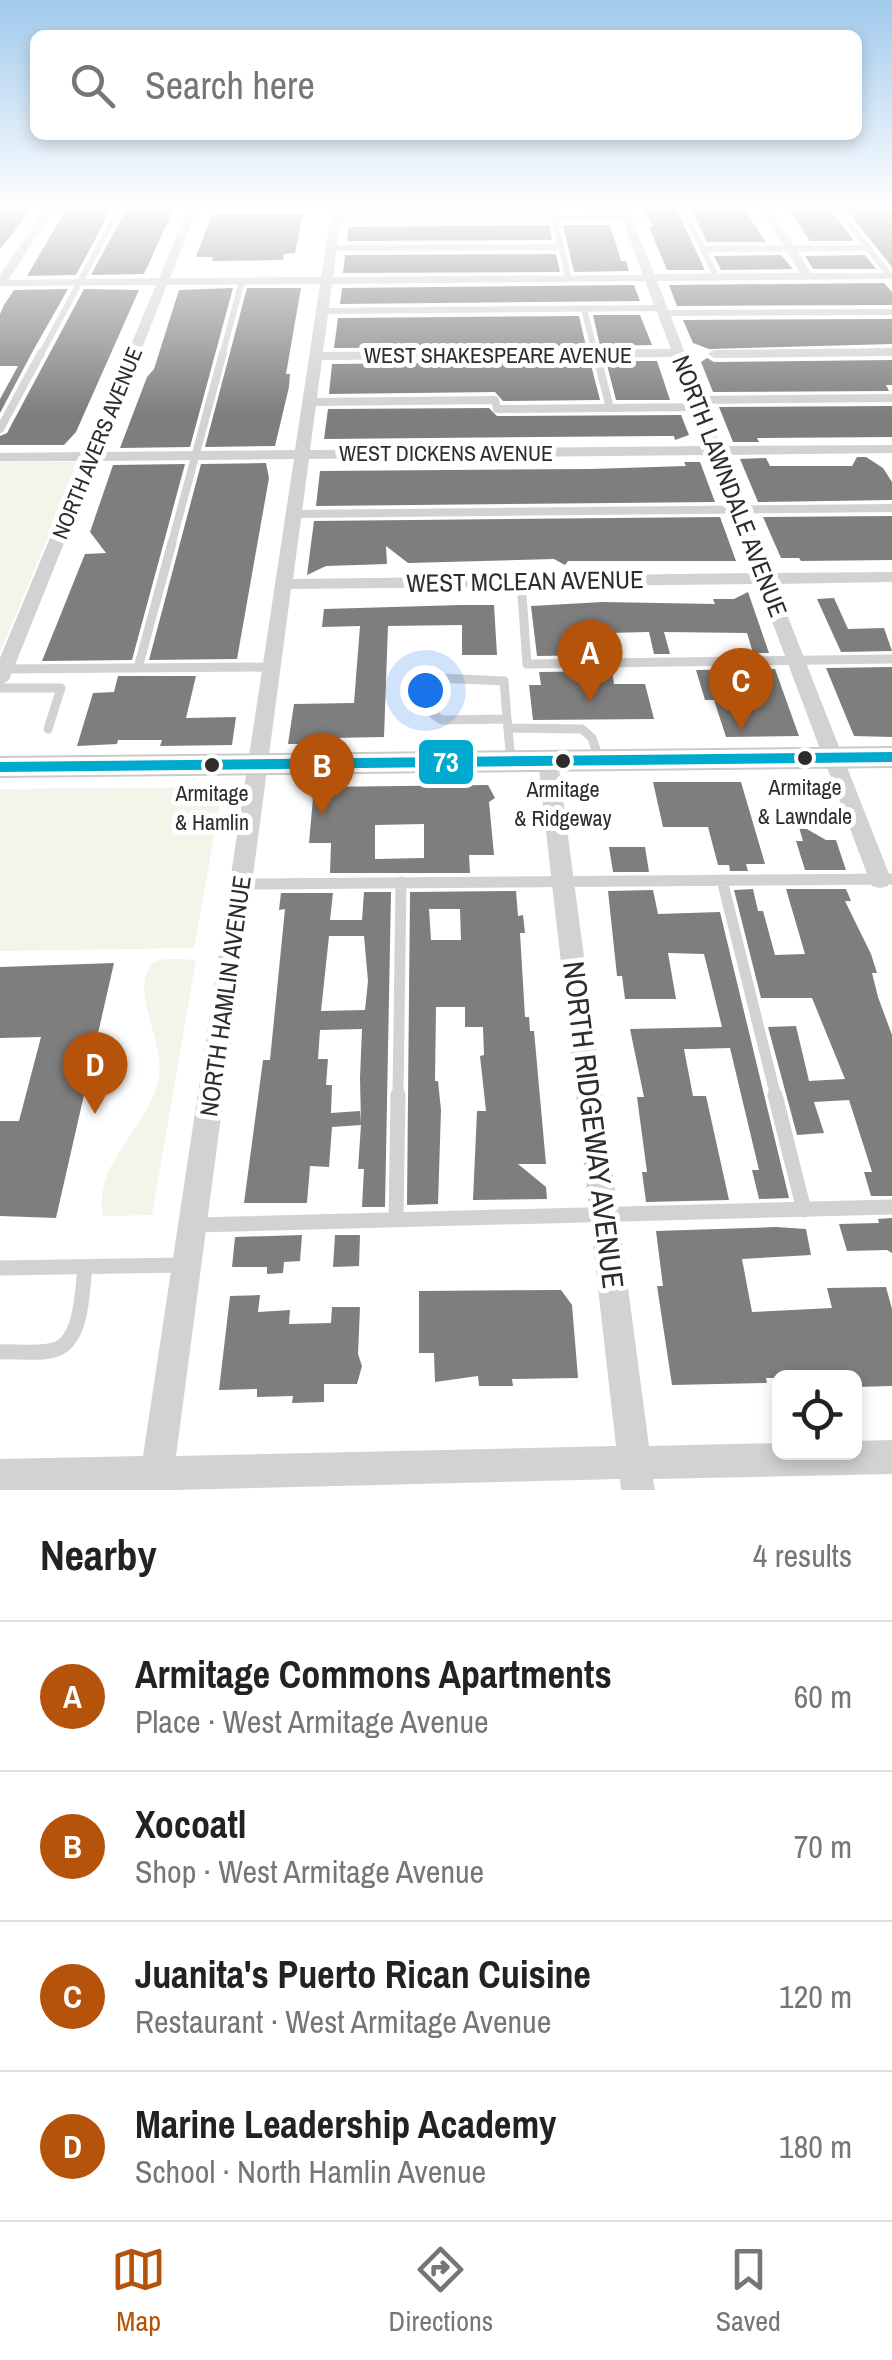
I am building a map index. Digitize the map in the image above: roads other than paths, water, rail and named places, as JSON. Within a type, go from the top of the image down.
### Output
[{"type":"main road","points":[[0,767],[892,757]]},
{"type":"street","name":"NORTH AVERS AVENUE","points":[[2,675],[166,276]]},
{"type":"street","name":"NORTH HAMLIN AVENUE","points":[[157,1481],[328,276]]},
{"type":"street","points":[[0,283],[891,276]]},
{"type":"street","name":"NORTH LAWNDALE AVENUE","points":[[650,278],[835,758],[886,879]]},
{"type":"street","points":[[714,354],[892,352]]},
{"type":"street","name":"WEST SHAKESPEARE AVENUE","points":[[316,356],[679,353]]},
{"type":"street","name":"WEST DICKENS AVENUE","points":[[0,457],[892,449]]},
{"type":"street","name":"WEST MCLEAN AVENUE","points":[[284,584],[892,578]]},
{"type":"street","name":"NORTH RIDGEWAY AVENUE","points":[[548,761],[636,1476]]},
{"type":"street","points":[[0,1476],[157,1481],[636,1476],[892,1457]]},
{"type":"lane","points":[[0,430],[84,276]]},
{"type":"lane","points":[[138,668],[242,281]]},
{"type":"lane","points":[[584,309],[610,408]]},
{"type":"lane","points":[[322,311],[892,312]]},
{"type":"lane","points":[[310,402],[495,400],[497,409],[892,398]]},
{"type":"lane","points":[[294,514],[892,508]]},
{"type":"lane","points":[[521,581],[528,664],[892,659]]},
{"type":"lane","points":[[2,675],[272,667]]},
{"type":"lane","points":[[511,761],[508,723],[504,681],[440,678],[433,682],[434,716],[442,720],[508,723],[582,729],[592,738],[599,760]]},
{"type":"lane","points":[[0,688],[61,688],[48,729]]},
{"type":"lane","points":[[242,884],[886,879]]},
{"type":"lane","points":[[722,880],[804,1210]]},
{"type":"lane","points":[[396,1220],[400,882]]},
{"type":"lane","points":[[193,1225],[892,1207]]},
{"type":"lane","points":[[0,1268],[188,1265]]},
{"type":"lane","points":[[0,1352],[44,1351],[64,1346],[72,1337],[85,1267]]},
{"type":"place","name":"Armitage Commons Apartments","points":[[590,702]]},
{"type":"place","name":"Juanita's Puerto Rican Cuisine","points":[[741,730]]},
{"type":"place","name":"Armitage & Lawndale","points":[[805,758]]},
{"type":"place","name":"Armitage & Ridgeway","points":[[563,761]]},
{"type":"place","name":"Armitage & Hamlin","points":[[212,765]]},
{"type":"place","name":"Xocoatl","points":[[322,815]]},
{"type":"place","name":"Marine Leadership Academy","points":[[95,1114]]}]
